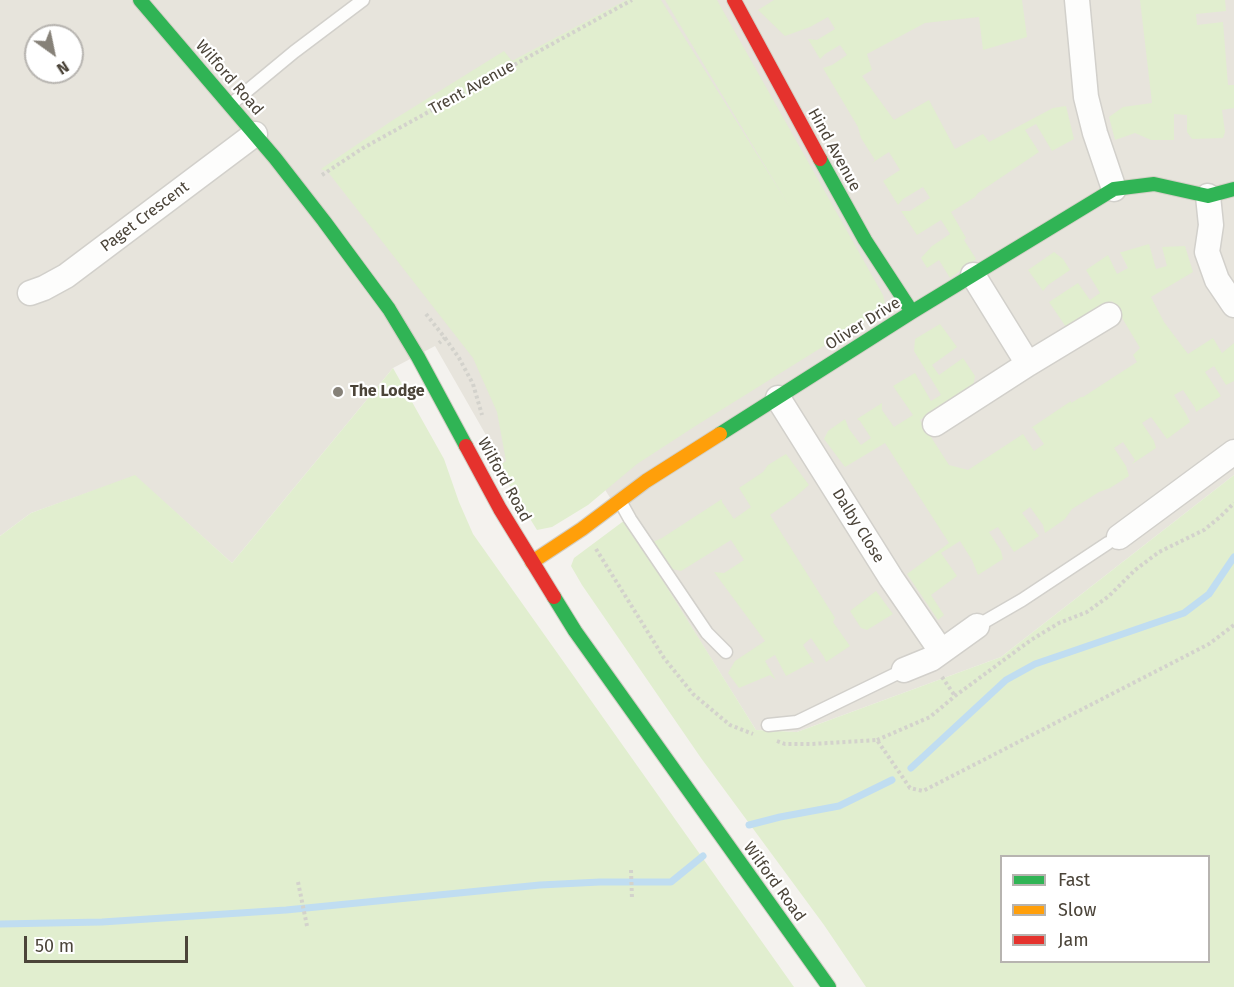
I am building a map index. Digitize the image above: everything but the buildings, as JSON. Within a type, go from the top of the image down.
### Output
[{"type":"main road","name":"Hind Avenue","points":[[734,0],[849,211],[912,312]]},
{"type":"main road","name":"Wilford Road","points":[[147,2],[324,221],[394,316],[500,509],[574,631],[829,987]]},
{"type":"main road","name":"Oliver Drive","points":[[532,562],[582,529],[646,481],[912,312],[1114,189],[1154,184],[1208,196],[1234,189]]},
{"type":"street","points":[[1077,0],[1086,96],[1095,133],[1114,189]]},
{"type":"street","name":"Paget Crescent","points":[[30,293],[66,276],[255,134]]},
{"type":"street","points":[[1208,196],[1211,225],[1208,252],[1217,280],[1234,305]]},
{"type":"street","points":[[973,275],[1028,364]]},
{"type":"street","points":[[934,424],[1109,315]]},
{"type":"street","name":"Dalby Close","points":[[778,398],[891,578],[941,651]]},
{"type":"street","points":[[1113,540],[1234,452]]},
{"type":"street","points":[[904,670],[931,659],[977,626]]},
{"type":"lane","points":[[230,105],[294,51],[363,0]]},
{"type":"lane","points":[[620,501],[707,633],[726,652]]},
{"type":"lane","points":[[977,626],[1022,600],[1113,540]]},
{"type":"lane","points":[[768,724],[797,722],[904,670]]},
{"type":"path","name":"Trent Avenue","points":[[315,180],[363,148],[632,0]]},
{"type":"path","points":[[877,740],[930,717],[1030,640],[1059,623],[1087,612],[1159,552],[1204,530],[1234,503]]},
{"type":"path","points":[[631,871],[632,896]]},
{"type":"path","points":[[298,882],[308,926]]},
{"type":"shaded area","points":[[0,0],[1234,0],[1234,475],[1001,657],[797,732],[756,730],[570,434],[506,470],[435,346],[393,368],[232,563],[135,476],[31,513],[0,536]]},
{"type":"green space","points":[[626,0],[661,0],[791,209],[665,0],[717,0],[883,295],[885,303],[877,313],[637,464],[588,505],[552,527],[537,530],[498,467],[506,461],[497,412],[473,358],[328,172],[321,169],[393,120],[504,51],[512,61]]},
{"type":"green space","points":[[774,0],[1022,0],[1027,37],[983,50],[979,17],[925,23],[867,54],[872,70],[862,76],[894,120],[929,100],[955,149],[983,134],[989,142],[1053,108],[1066,106],[1074,139],[1052,151],[1036,124],[1025,130],[1039,152],[951,212],[976,259],[950,278],[939,260],[927,268],[921,258],[932,246],[950,234],[941,220],[917,235],[901,211],[910,211],[930,198],[923,187],[903,199],[898,205],[883,181],[900,170],[889,152],[872,163],[875,160],[861,138],[858,127],[823,68],[847,55],[840,45],[820,59],[808,39],[817,40],[835,29],[828,17],[810,27],[785,36],[758,10]]},
{"type":"green space","points":[[1140,0],[1225,0],[1226,11],[1196,14],[1197,25],[1223,22],[1228,85],[1234,85],[1234,108],[1222,110],[1225,132],[1223,138],[1192,139],[1187,132],[1187,115],[1174,114],[1174,140],[1151,140],[1135,133],[1115,140],[1109,117],[1123,107],[1152,103]]},
{"type":"green space","points":[[1149,244],[1156,269],[1167,266],[1162,247],[1185,246],[1193,272],[1151,297],[1164,322],[1188,354],[1213,338],[1222,353],[1234,343],[1234,381],[1226,385],[1214,366],[1205,372],[1221,396],[1196,412],[1183,390],[1174,395],[1190,422],[1167,439],[1151,417],[1142,423],[1156,448],[1132,464],[1135,460],[1123,442],[1114,448],[1126,466],[1129,476],[1072,509],[1065,519],[1045,533],[1043,525],[1030,507],[1022,513],[1039,536],[1014,552],[998,527],[989,532],[1001,551],[1003,559],[978,575],[960,541],[941,553],[957,576],[931,595],[944,615],[938,620],[907,574],[949,543],[885,443],[845,467],[824,439],[828,431],[845,419],[849,429],[861,445],[871,438],[857,419],[882,403],[882,410],[894,427],[913,415],[893,386],[915,373],[931,401],[941,395],[914,351],[915,339],[940,324],[957,347],[932,365],[939,375],[963,358],[975,376],[973,386],[920,420],[949,465],[968,470],[1023,434],[1034,451],[1044,444],[1031,428],[1137,362],[1133,355],[1140,348],[1112,301],[1066,327],[1049,302],[1078,283],[1090,300],[1100,293],[1086,270],[1108,255],[1117,274],[1128,268],[1120,252]]},
{"type":"green space","points":[[1054,252],[1063,259],[1070,270],[1043,291],[1028,270]]},
{"type":"green space","points":[[393,368],[444,459],[473,534],[794,987],[0,987],[0,536],[31,513],[135,475],[232,563]]},
{"type":"green space","points":[[786,454],[809,485],[770,515],[835,618],[833,622],[850,646],[826,662],[811,638],[803,645],[815,664],[812,662],[786,676],[775,655],[765,661],[776,680],[770,675],[739,688],[728,673],[735,661],[765,641],[714,572],[724,573],[744,560],[731,540],[681,571],[672,569],[653,542],[722,499],[734,519],[751,507],[739,488]]},
{"type":"green space","points":[[1234,475],[1234,987],[866,987],[824,925],[701,758],[582,585],[571,566],[574,558],[625,520],[756,730],[797,732],[1001,657]]},
{"type":"green space","points":[[876,591],[893,614],[867,630],[861,628],[850,611]]},
{"type":"waterway","points":[[911,768],[1006,680],[1035,664],[1184,613],[1209,594],[1234,557]]},
{"type":"waterway","points":[[749,825],[839,806],[892,780]]},
{"type":"waterway","points":[[0,924],[102,922],[286,910],[540,885],[671,882],[703,856]]},
{"type":"traffic: fast","points":[[140,0],[275,158],[389,309],[466,446]]},
{"type":"traffic: fast","points":[[820,159],[865,240],[912,312]]},
{"type":"traffic: fast","points":[[720,434],[912,312],[1114,189],[1154,184],[1208,196],[1234,189]]},
{"type":"traffic: fast","points":[[554,597],[575,631],[829,987]]},
{"type":"traffic: slow","points":[[532,562],[582,529],[646,481],[720,434]]},
{"type":"traffic: jam","points":[[734,0],[820,159]]},
{"type":"traffic: jam","points":[[466,446],[500,509],[554,597]]},
{"type":"place","name":"The Lodge","points":[[338,392]]}]
